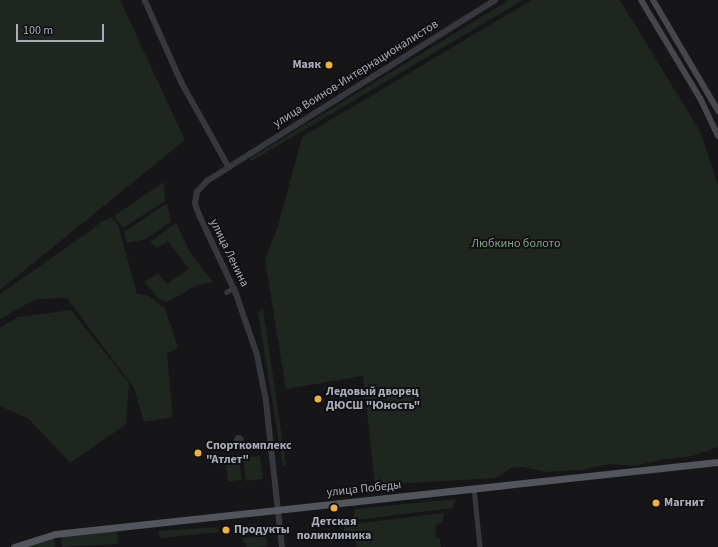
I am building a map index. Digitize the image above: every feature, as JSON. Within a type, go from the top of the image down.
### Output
[{"type":"main road","points":[[641,0],[700,98],[718,136]]},
{"type":"main road","points":[[653,0],[718,110]]},
{"type":"main road","name":"улица Победы","points":[[14,547],[55,534],[278,511],[718,462]]},
{"type":"street","points":[[145,0],[182,83],[229,167]]},
{"type":"street","name":"улица Воинов-Интернационалистов","points":[[229,167],[495,0]]},
{"type":"street","name":"улица Ленина","points":[[229,167],[200,187],[197,192],[195,204],[234,288],[257,355],[266,402],[282,547]]},
{"type":"street","points":[[226,292],[234,288]]},
{"type":"street","points":[[474,488],[480,547]]},
{"type":"green space","points":[[0,0],[120,0],[185,140],[0,290]]},
{"type":"green space","points":[[509,0],[523,0],[252,161],[249,159]]},
{"type":"green space","name":"Любкино болото","points":[[532,0],[620,0],[701,133],[718,185],[718,447],[692,456],[666,459],[634,466],[611,464],[581,470],[547,472],[522,467],[511,468],[496,478],[375,485],[363,376],[286,389],[265,260],[278,226],[302,137]]},
{"type":"green space","points":[[164,182],[165,201],[123,228],[114,216]]},
{"type":"green space","points":[[167,203],[171,222],[144,240],[127,243],[124,232]]},
{"type":"green space","points":[[111,217],[118,225],[137,293],[149,296],[165,308],[178,348],[167,353],[173,417],[144,422],[134,388],[67,298],[36,299],[0,319],[0,294],[100,224],[87,229]]},
{"type":"green space","points":[[176,223],[190,252],[213,282],[197,285],[167,302],[159,299],[144,282],[158,273],[167,284],[189,269],[168,241],[157,248],[150,242]]},
{"type":"green space","points":[[263,308],[286,465],[283,467],[258,313]]},
{"type":"green space","points":[[71,310],[129,383],[126,424],[70,463],[29,419],[0,406],[0,328],[18,317]]},
{"type":"green space","points":[[260,456],[263,479],[246,481],[243,458]]},
{"type":"green space","points":[[239,457],[242,480],[228,482],[225,459]]},
{"type":"green space","points":[[456,499],[452,508],[356,520],[353,518],[355,509]]},
{"type":"green space","points":[[444,513],[442,523],[436,524],[435,536],[440,539],[441,547],[357,547],[355,541],[346,539],[343,525]]},
{"type":"green space","points":[[256,524],[262,526],[262,530],[238,532],[237,526]]},
{"type":"green space","points":[[218,527],[219,532],[160,538],[158,531]]},
{"type":"green space","points":[[117,530],[118,544],[62,547],[61,536]]},
{"type":"green space","points":[[266,535],[267,546],[247,547],[242,538]]},
{"type":"green space","points":[[54,538],[55,547],[25,547]]},
{"type":"shaded area","points":[[239,435],[244,440],[239,445],[234,440]]},
{"type":"place","name":"Маяк","points":[[329,65]]},
{"type":"place","name":"Ледовый дворец ДЮСШ \"Юность\"","points":[[318,399]]},
{"type":"place","name":"Спорткомплекс \"Атлет\"","points":[[198,453]]},
{"type":"place","name":"Магнит","points":[[656,503]]},
{"type":"place","name":"Детская поликлиника","points":[[334,508]]},
{"type":"place","name":"Продукты","points":[[226,530]]}]
